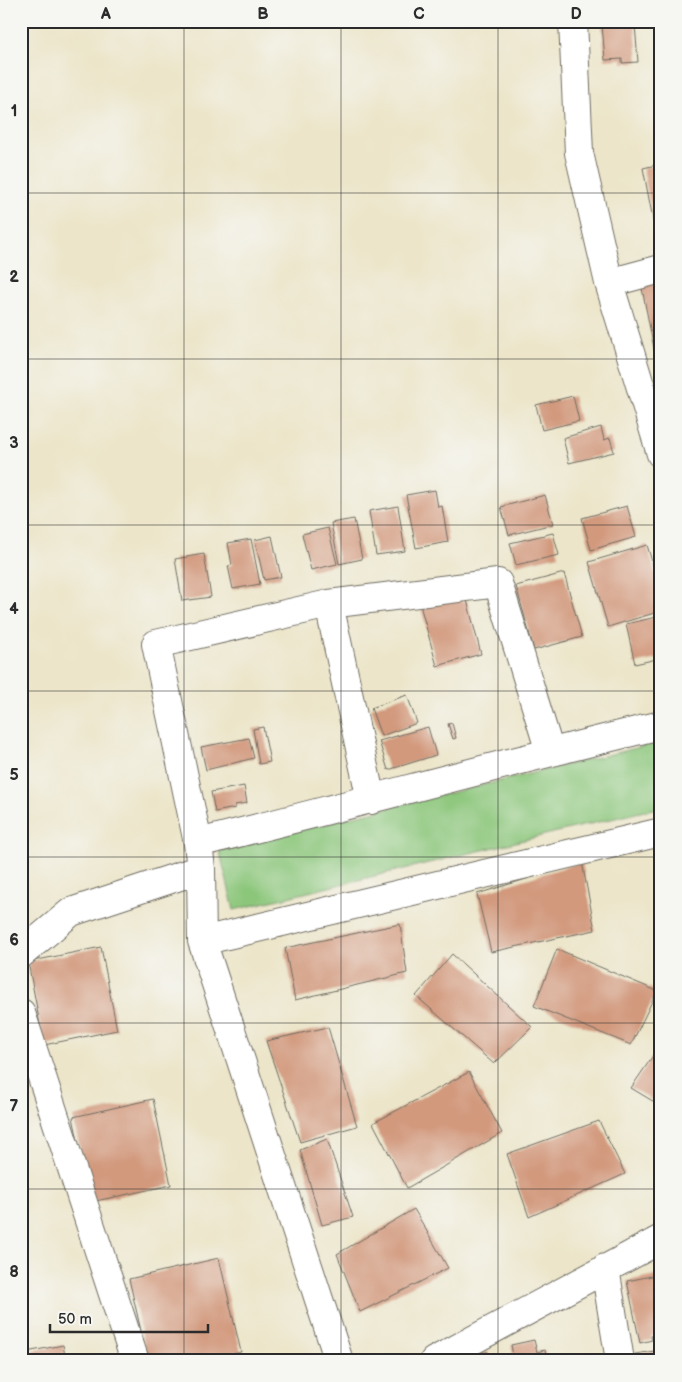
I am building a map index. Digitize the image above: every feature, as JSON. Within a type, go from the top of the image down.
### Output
[{"type":"street","points":[[573,21],[579,153],[609,283],[661,454]]},
{"type":"street","points":[[609,283],[661,269]]},
{"type":"street","points":[[339,1361],[202,941],[199,856],[156,644],[329,604],[498,583],[550,752]]},
{"type":"street","points":[[329,604],[371,800]]},
{"type":"street","points":[[21,954],[71,912],[199,856],[371,800],[550,752],[661,725]]},
{"type":"street","points":[[202,941],[661,832]]},
{"type":"street","points":[[21,1014],[135,1361]]},
{"type":"street","points":[[434,1361],[661,1238]]},
{"type":"street","points":[[605,1268],[620,1361]]},
{"type":"green space","points":[[661,742],[661,807],[234,910],[219,849]]},
{"type":"building","points":[[635,24],[638,62],[622,63],[622,59],[605,60],[602,25]]},
{"type":"building","points":[[661,164],[661,229],[655,230],[643,168]]},
{"type":"building","points":[[661,274],[661,353],[655,354],[640,278]]},
{"type":"building","points":[[573,396],[579,421],[542,430],[536,405]]},
{"type":"building","points":[[601,427],[604,440],[610,438],[614,452],[569,463],[563,438]]},
{"type":"building","points":[[435,490],[438,507],[442,506],[448,542],[416,548],[406,495]]},
{"type":"building","points":[[545,495],[553,524],[509,535],[501,507]]},
{"type":"building","points":[[398,506],[405,551],[376,555],[369,511]]},
{"type":"building","points":[[627,506],[636,537],[591,550],[582,518]]},
{"type":"building","points":[[354,519],[362,559],[339,564],[331,523]]},
{"type":"building","points":[[328,528],[337,564],[311,570],[302,534]]},
{"type":"building","points":[[553,533],[559,555],[516,565],[510,543]]},
{"type":"building","points":[[272,536],[281,577],[264,580],[255,540]]},
{"type":"building","points":[[251,539],[260,584],[233,589],[228,566],[232,565],[228,543]]},
{"type":"building","points":[[647,545],[661,591],[661,611],[608,627],[589,562]]},
{"type":"building","points":[[204,554],[211,597],[182,601],[175,559]]},
{"type":"building","points":[[564,573],[582,637],[534,650],[516,586]]},
{"type":"building","points":[[459,594],[462,602],[467,600],[481,654],[437,666],[420,605]]},
{"type":"building","points":[[661,616],[661,658],[635,664],[626,624]]},
{"type":"building","points":[[407,695],[417,723],[381,736],[371,708]]},
{"type":"building","points":[[452,723],[456,738],[453,739],[448,724]]},
{"type":"building","points":[[263,727],[270,762],[259,764],[253,729]]},
{"type":"building","points":[[428,727],[436,755],[388,770],[379,741]]},
{"type":"building","points":[[249,738],[254,758],[206,770],[201,747]]},
{"type":"building","points":[[244,786],[247,803],[235,805],[235,808],[215,812],[211,792]]},
{"type":"building","points":[[661,856],[661,880],[660,880],[656,857]]},
{"type":"building","points":[[582,862],[595,930],[491,952],[477,894]]},
{"type":"building","points":[[400,924],[407,973],[295,1000],[285,948]]},
{"type":"building","points":[[101,947],[117,1030],[44,1045],[28,962]]},
{"type":"building","points":[[557,949],[657,991],[631,1045],[534,1006]]},
{"type":"building","points":[[452,954],[532,1027],[494,1064],[416,996]]},
{"type":"building","points":[[328,1027],[357,1126],[300,1142],[266,1041]]},
{"type":"building","points":[[661,1044],[661,1106],[631,1088]]},
{"type":"building","points":[[469,1072],[502,1133],[407,1188],[373,1123]]},
{"type":"building","points":[[153,1099],[171,1185],[91,1202],[73,1117]]},
{"type":"building","points":[[599,1121],[625,1174],[529,1217],[507,1154]]},
{"type":"building","points":[[327,1139],[353,1217],[322,1225],[300,1150]]},
{"type":"building","points":[[414,1209],[448,1268],[360,1312],[337,1254]]},
{"type":"building","points":[[21,1258],[25,1274],[21,1275]]},
{"type":"building","points":[[219,1258],[241,1352],[203,1361],[148,1361],[129,1279]]},
{"type":"building","points":[[661,1274],[661,1334],[651,1336],[652,1340],[640,1343],[627,1281]]},
{"type":"building","points":[[534,1340],[537,1352],[545,1350],[547,1361],[514,1361],[511,1345]]},
{"type":"building","points":[[63,1345],[66,1361],[21,1361],[21,1353]]},
{"type":"building","points":[[661,1350],[661,1361],[636,1361],[635,1354]]},
{"type":"building","points":[[488,1352],[489,1361],[458,1361],[457,1358]]}]
